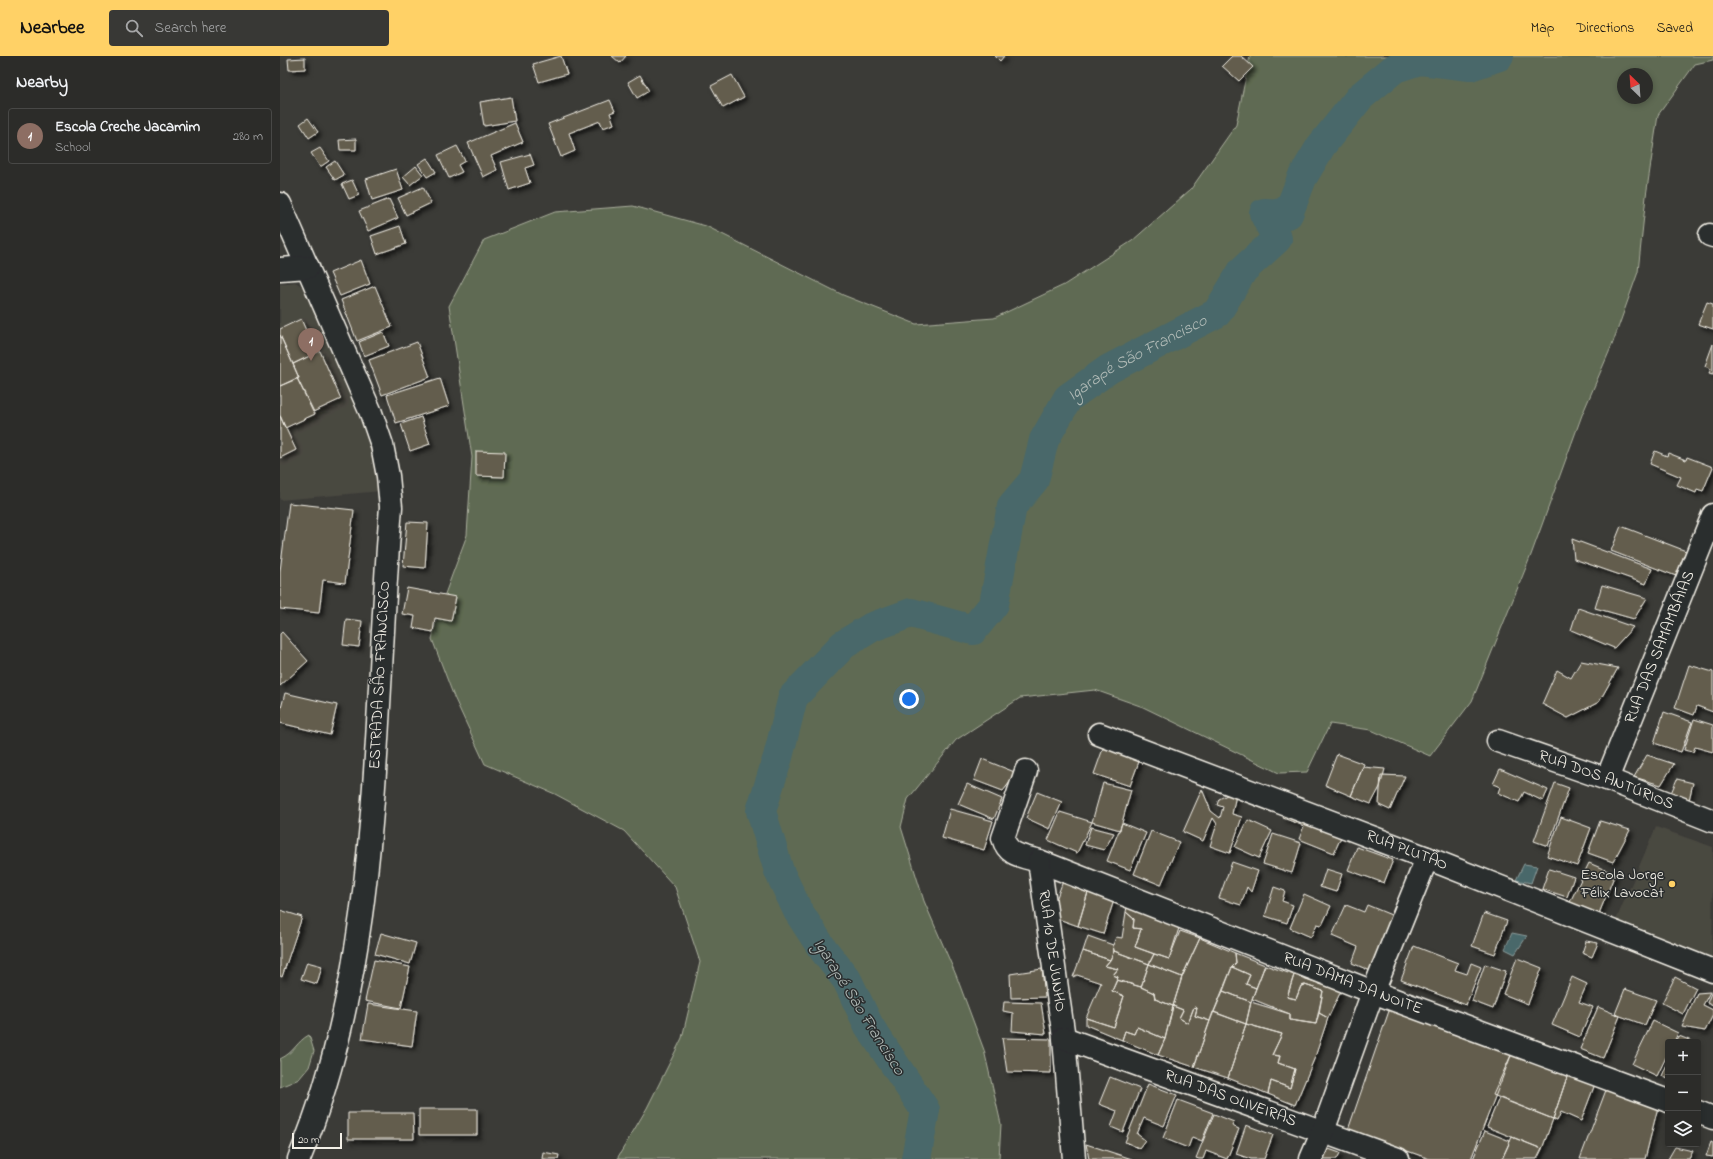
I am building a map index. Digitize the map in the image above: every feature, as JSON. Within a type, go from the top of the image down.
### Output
[{"type":"street","name":"ESTRADA SÃO FRANCISCO","points":[[280,204],[371,413],[382,445],[388,476],[391,507],[380,705],[370,831],[351,980],[339,1038],[324,1093],[313,1126],[299,1159]]},
{"type":"street","points":[[280,269],[308,267]]},
{"type":"street","name":"RUA DAS SAMAMBÁIAS","points":[[1607,778],[1713,515]]},
{"type":"street","name":"RUA PLUTÃO","points":[[1099,734],[1427,858],[1713,971]]},
{"type":"street","name":"RUA DOS ANTÚRIOS","points":[[1498,741],[1607,778],[1713,822]]},
{"type":"street","points":[[1026,771],[1003,838],[1005,847],[1012,852],[1039,861]]},
{"type":"street","points":[[1311,1159],[1323,1131],[1373,992],[1427,858]]},
{"type":"street","name":"RUA DAMA DA NOITE","points":[[1039,861],[1373,992],[1665,1100]]},
{"type":"street","name":"RUA 10 DE JUNHO","points":[[1039,861],[1064,1038],[1074,1159]]},
{"type":"street","name":"RUA DAS OLIVEIRAS","points":[[1064,1038],[1398,1159]]},
{"type":"street","points":[[1701,1113],[1713,1118]]},
{"type":"shaded area","points":[[295,282],[305,288],[379,435],[382,491],[280,500],[280,284]]},
{"type":"shaded area","name":"Escola Jorge Félix Lavocat","points":[[1656,827],[1713,847],[1712,962],[1616,920]]},
{"type":"green space","points":[[1250,56],[1713,56],[1713,60],[1695,64],[1658,115],[1646,196],[1638,272],[1612,345],[1582,415],[1531,555],[1472,701],[1430,756],[1371,730],[1330,724],[1307,772],[1279,773],[1143,707],[1095,690],[1020,698],[956,740],[908,799],[901,827],[924,901],[956,975],[984,1050],[1001,1124],[999,1159],[619,1159],[618,1157],[647,1108],[682,1038],[700,962],[675,887],[624,831],[555,794],[485,764],[454,697],[432,639],[439,610],[467,535],[472,457],[449,306],[484,240],[555,212],[633,206],[706,226],[843,295],[916,324],[994,318],[1064,285],[1132,241],[1191,189],[1236,125]]},
{"type":"green space","points":[[309,1035],[314,1051],[309,1067],[299,1079],[280,1087],[280,1059]]},
{"type":"water","points":[[1524,864],[1537,866],[1531,883],[1516,880]]},
{"type":"water","points":[[1512,933],[1527,936],[1515,954],[1505,949]]},
{"type":"building","points":[[561,56],[567,74],[539,82],[533,64]]},
{"type":"building","points":[[612,56],[626,56],[620,63]]},
{"type":"building","points":[[995,56],[1004,56],[1000,61]]},
{"type":"building","points":[[1232,56],[1241,56],[1253,67],[1239,81],[1222,66]]},
{"type":"building","points":[[305,58],[305,69],[289,70],[288,59]]},
{"type":"building","points":[[640,75],[649,91],[637,98],[628,82]]},
{"type":"building","points":[[732,75],[744,97],[723,108],[711,86]]},
{"type":"building","points":[[511,97],[515,121],[484,126],[480,102]]},
{"type":"building","points":[[610,100],[615,111],[610,113],[614,124],[603,128],[600,121],[569,133],[575,151],[561,157],[548,124]]},
{"type":"building","points":[[308,118],[318,132],[309,138],[300,124]]},
{"type":"building","points":[[515,123],[523,142],[491,156],[497,170],[483,177],[468,143]]},
{"type":"building","points":[[356,139],[356,150],[340,150],[339,140]]},
{"type":"building","points":[[457,146],[465,161],[458,165],[462,172],[449,178],[438,155]]},
{"type":"building","points":[[320,148],[329,161],[320,167],[311,153]]},
{"type":"building","points":[[530,154],[534,165],[525,168],[530,183],[509,190],[501,162]]},
{"type":"building","points":[[427,158],[436,172],[427,177],[418,164]]},
{"type":"building","points":[[335,161],[344,175],[335,180],[326,167]]},
{"type":"building","points":[[416,166],[423,175],[410,185],[403,177]]},
{"type":"building","points":[[396,169],[403,190],[372,200],[366,179]]},
{"type":"building","points":[[352,180],[359,195],[349,199],[342,184]]},
{"type":"building","points":[[423,187],[431,203],[406,215],[398,198]]},
{"type":"building","points":[[389,199],[398,218],[368,231],[359,211]]},
{"type":"building","points":[[400,226],[406,244],[377,254],[371,236]]},
{"type":"building","points":[[361,260],[370,284],[340,296],[330,273]]},
{"type":"building","points":[[375,286],[392,327],[357,341],[341,300]]},
{"type":"building","points":[[1707,302],[1713,304],[1713,329],[1698,324]]},
{"type":"building","points":[[301,319],[316,353],[293,364],[280,335],[280,329]]},
{"type":"building","points":[[383,332],[389,346],[364,356],[359,342]]},
{"type":"building","points":[[280,335],[299,378],[280,386]]},
{"type":"building","points":[[417,342],[430,377],[382,395],[369,360]]},
{"type":"building","points":[[1713,344],[1713,374],[1709,373],[1711,369],[1705,366]]},
{"type":"building","points":[[320,351],[341,399],[313,412],[297,378],[299,378],[293,364]]},
{"type":"building","points":[[297,378],[315,414],[285,428],[280,415],[280,386]]},
{"type":"building","points":[[440,378],[449,406],[396,423],[387,395]]},
{"type":"building","points":[[280,416],[296,450],[280,458]]},
{"type":"building","points":[[421,417],[430,444],[410,451],[401,424]]},
{"type":"building","points":[[476,451],[505,452],[504,477],[476,476]]},
{"type":"building","points":[[1655,451],[1667,456],[1668,453],[1686,460],[1687,457],[1713,467],[1703,491],[1697,489],[1696,493],[1677,485],[1681,477],[1650,464]]},
{"type":"building","points":[[289,503],[354,510],[345,583],[323,580],[319,613],[280,609],[280,571]]},
{"type":"building","points":[[407,522],[428,523],[425,568],[403,566]]},
{"type":"building","points":[[1621,526],[1686,551],[1676,576],[1611,551]]},
{"type":"building","points":[[1572,539],[1652,569],[1646,584],[1574,559]]},
{"type":"building","points":[[1602,585],[1647,598],[1634,619],[1595,608]]},
{"type":"building","points":[[407,588],[456,597],[451,621],[435,618],[433,632],[413,628],[415,616],[402,614]]},
{"type":"building","points":[[1578,608],[1633,627],[1614,648],[1571,630]]},
{"type":"building","points":[[346,619],[362,621],[359,647],[343,645]]},
{"type":"building","points":[[282,632],[308,661],[280,686],[280,634]]},
{"type":"building","points":[[1581,661],[1618,668],[1599,702],[1568,718],[1542,704],[1557,670],[1571,678]]},
{"type":"building","points":[[1689,665],[1713,672],[1713,712],[1697,706],[1694,715],[1675,708]]},
{"type":"building","points":[[285,693],[337,705],[330,735],[280,723],[280,712]]},
{"type":"building","points":[[1664,712],[1692,722],[1681,752],[1654,743]]},
{"type":"building","points":[[1694,719],[1713,725],[1713,752],[1695,747],[1693,752],[1684,750]]},
{"type":"building","points":[[1105,743],[1141,756],[1130,786],[1094,774]]},
{"type":"building","points":[[1337,754],[1364,764],[1351,796],[1325,785]]},
{"type":"building","points":[[1647,755],[1674,764],[1661,785],[1634,777]]},
{"type":"building","points":[[982,759],[1017,773],[1003,791],[974,780]]},
{"type":"building","points":[[1363,767],[1385,769],[1380,787],[1371,804],[1351,796]]},
{"type":"building","points":[[1500,769],[1548,790],[1543,801],[1524,792],[1519,802],[1498,793],[1500,787],[1493,784]]},
{"type":"building","points":[[1381,775],[1405,776],[1390,810],[1379,805]]},
{"type":"building","points":[[1677,779],[1693,783],[1689,800],[1671,793]]},
{"type":"building","points":[[1103,783],[1131,790],[1120,830],[1092,822]]},
{"type":"building","points":[[1555,783],[1569,788],[1548,846],[1534,841]]},
{"type":"building","points":[[967,784],[1002,799],[994,819],[958,804]]},
{"type":"building","points":[[1202,789],[1211,811],[1220,818],[1223,807],[1217,805],[1219,799],[1237,790],[1232,814],[1242,817],[1230,853],[1210,846],[1217,824],[1213,818],[1203,841],[1183,832]]},
{"type":"building","points":[[1037,792],[1062,802],[1050,829],[1026,818]]},
{"type":"building","points":[[950,809],[993,821],[984,850],[942,838]]},
{"type":"building","points":[[1287,809],[1344,830],[1334,853],[1299,839],[1304,826],[1283,818]]},
{"type":"building","points":[[1060,812],[1092,822],[1077,853],[1048,840]]},
{"type":"building","points":[[1561,817],[1591,828],[1577,866],[1547,856]]},
{"type":"building","points":[[1248,820],[1272,831],[1259,858],[1235,847]]},
{"type":"building","points":[[1600,821],[1630,830],[1613,862],[1588,853]]},
{"type":"building","points":[[1122,823],[1146,833],[1130,870],[1107,861]]},
{"type":"building","points":[[1091,827],[1114,833],[1104,850],[1085,845]]},
{"type":"building","points":[[1151,831],[1179,842],[1161,885],[1134,874]]},
{"type":"building","points":[[1273,834],[1301,843],[1292,873],[1263,864]]},
{"type":"building","points":[[1357,847],[1393,860],[1384,883],[1348,870]]},
{"type":"building","points":[[1232,862],[1258,871],[1251,892],[1247,887],[1241,905],[1219,898]]},
{"type":"building","points":[[1589,863],[1615,874],[1598,916],[1569,904]]},
{"type":"building","points":[[1326,869],[1342,874],[1336,892],[1320,887]]},
{"type":"building","points":[[1549,869],[1574,877],[1567,897],[1542,889]]},
{"type":"building","points":[[1063,881],[1089,889],[1078,926],[1050,916]]},
{"type":"building","points":[[1274,887],[1285,891],[1282,901],[1293,905],[1287,923],[1265,916]]},
{"type":"building","points":[[1089,889],[1115,897],[1103,934],[1078,926]]},
{"type":"building","points":[[1304,894],[1331,906],[1322,925],[1317,924],[1311,937],[1290,928]]},
{"type":"building","points":[[1346,905],[1364,912],[1367,905],[1396,917],[1373,972],[1352,963],[1358,947],[1332,936]]},
{"type":"building","points":[[1127,907],[1180,925],[1169,959],[1135,947],[1141,929],[1133,928],[1134,919],[1126,912]]},
{"type":"building","points":[[280,910],[302,917],[282,977],[280,976]]},
{"type":"building","points":[[1126,912],[1134,919],[1133,928],[1141,929],[1135,947],[1154,954],[1149,964],[1114,951],[1113,945],[1116,937],[1122,938]]},
{"type":"building","points":[[1484,913],[1507,921],[1495,954],[1472,946]]},
{"type":"building","points":[[1180,931],[1200,938],[1182,977],[1149,964],[1154,954],[1169,959]]},
{"type":"building","points":[[381,933],[416,943],[410,964],[375,954]]},
{"type":"building","points":[[1088,936],[1113,945],[1114,951],[1110,960],[1083,951]]},
{"type":"building","points":[[1200,938],[1235,953],[1236,963],[1232,967],[1210,1021],[1195,1016],[1197,1008],[1194,1007],[1188,1023],[1179,1018],[1183,1010],[1173,1006],[1182,977]]},
{"type":"building","points":[[1586,941],[1598,943],[1592,957],[1582,953]]},
{"type":"building","points":[[1414,946],[1458,963],[1455,970],[1467,974],[1471,963],[1481,967],[1466,1005],[1401,980]]},
{"type":"building","points":[[1083,951],[1110,960],[1105,966],[1118,969],[1113,975],[1118,977],[1112,991],[1124,996],[1114,1027],[1086,1018],[1101,983],[1077,975],[1073,977]]},
{"type":"building","points":[[1114,951],[1149,964],[1141,987],[1117,980],[1118,977],[1113,975],[1118,969],[1105,966],[1110,960]]},
{"type":"building","points":[[1235,953],[1265,965],[1256,988],[1246,984],[1250,975],[1232,967],[1236,963]]},
{"type":"building","points":[[1517,958],[1542,968],[1528,1004],[1503,994]]},
{"type":"building","points":[[374,960],[410,967],[401,1008],[365,1001]]},
{"type":"building","points":[[307,962],[322,966],[317,984],[301,979]]},
{"type":"building","points":[[1149,964],[1182,977],[1173,1006],[1155,999],[1154,993],[1141,987]]},
{"type":"building","points":[[1485,964],[1506,971],[1493,1009],[1472,1001]]},
{"type":"building","points":[[1265,965],[1294,975],[1287,997],[1296,999],[1301,986],[1305,985],[1323,991],[1316,1024],[1290,1020],[1290,1014],[1252,999]]},
{"type":"building","points":[[1232,967],[1250,975],[1246,984],[1256,988],[1251,1002],[1223,991]]},
{"type":"building","points":[[1042,969],[1045,997],[1011,998],[1010,974]]},
{"type":"building","points":[[1294,975],[1341,991],[1328,1018],[1319,1013],[1323,991],[1305,985],[1301,986],[1296,999],[1287,997]]},
{"type":"building","points":[[1572,977],[1587,984],[1579,1002],[1593,1007],[1580,1037],[1552,1025]]},
{"type":"building","points":[[1675,977],[1696,988],[1683,1014],[1662,1003]]},
{"type":"building","points":[[1117,980],[1141,987],[1154,993],[1155,999],[1173,1006],[1165,1039],[1137,1027],[1134,1034],[1125,1031],[1122,1040],[1086,1025],[1086,1018],[1114,1027],[1124,996],[1112,991]]},
{"type":"building","points":[[1625,989],[1656,1000],[1645,1025],[1615,1014]]},
{"type":"building","points":[[1223,991],[1251,1002],[1246,1024],[1214,1012]]},
{"type":"building","points":[[1713,991],[1713,1006],[1707,1003]]},
{"type":"building","points":[[1710,992],[1703,1005],[1713,1010],[1713,1015],[1705,1031],[1682,1027],[1697,993]]},
{"type":"building","points":[[1004,1002],[1041,1003],[1046,1034],[1012,1031],[1013,1013],[1003,1011]]},
{"type":"building","points":[[1251,1002],[1290,1014],[1290,1020],[1316,1024],[1319,1013],[1328,1018],[1315,1057],[1295,1105],[1268,1094],[1271,1081],[1290,1088],[1295,1069],[1278,1063],[1280,1056],[1272,1055],[1282,1034],[1246,1024]]},
{"type":"building","points":[[368,1004],[417,1011],[412,1046],[362,1039]]},
{"type":"building","points":[[1173,1006],[1183,1010],[1179,1018],[1188,1023],[1194,1007],[1197,1008],[1195,1016],[1210,1021],[1194,1067],[1158,1055],[1165,1039]]},
{"type":"building","points":[[1598,1007],[1620,1016],[1603,1058],[1580,1049]]},
{"type":"building","points":[[1390,1008],[1512,1053],[1471,1159],[1430,1159],[1348,1130]]},
{"type":"building","points":[[1213,1012],[1246,1024],[1228,1078],[1194,1067]]},
{"type":"building","points":[[1653,1021],[1678,1033],[1675,1039],[1665,1039],[1665,1059],[1657,1076],[1632,1064]]},
{"type":"building","points":[[1246,1024],[1282,1034],[1272,1055],[1280,1056],[1278,1063],[1295,1069],[1290,1088],[1271,1081],[1268,1094],[1228,1078]]},
{"type":"building","points":[[1137,1027],[1165,1039],[1158,1055],[1122,1040],[1125,1031],[1134,1034]]},
{"type":"building","points":[[1679,1036],[1686,1039],[1678,1039]]},
{"type":"building","points":[[1002,1038],[1051,1039],[1051,1073],[1007,1072]]},
{"type":"building","points":[[1512,1053],[1568,1074],[1553,1119],[1493,1095]]},
{"type":"building","points":[[1665,1069],[1665,1078],[1662,1076]]},
{"type":"building","points":[[1568,1074],[1595,1084],[1581,1121],[1561,1112],[1557,1121],[1553,1119]]},
{"type":"building","points":[[1110,1077],[1140,1089],[1123,1132],[1111,1127],[1117,1111],[1099,1104]]},
{"type":"building","points":[[1148,1084],[1177,1095],[1164,1126],[1144,1118],[1137,1134],[1145,1140],[1139,1148],[1125,1142]]},
{"type":"building","points":[[1606,1090],[1658,1107],[1645,1159],[1580,1159]]},
{"type":"building","points":[[1499,1098],[1553,1119],[1542,1149],[1487,1127]]},
{"type":"building","points":[[1178,1100],[1213,1113],[1202,1141],[1192,1137],[1188,1148],[1163,1138]]},
{"type":"building","points":[[419,1109],[477,1109],[477,1135],[419,1135]]},
{"type":"building","points":[[348,1113],[413,1113],[414,1139],[348,1139]]},
{"type":"building","points":[[1214,1114],[1234,1122],[1232,1126],[1239,1129],[1227,1159],[1206,1151],[1203,1159],[1196,1158]]},
{"type":"building","points":[[1246,1125],[1273,1135],[1264,1159],[1251,1159],[1236,1154]]},
{"type":"building","points":[[1485,1131],[1510,1141],[1502,1159],[1473,1159]]},
{"type":"building","points":[[1512,1137],[1542,1149],[1537,1159],[1502,1159]]},
{"type":"building","points":[[1711,1142],[1713,1143],[1713,1157],[1706,1156]]},
{"type":"building","points":[[1086,1144],[1132,1159],[1089,1159]]},
{"type":"building","points":[[1323,1147],[1340,1153],[1337,1159],[1318,1159]]},
{"type":"building","points":[[1675,1147],[1693,1151],[1689,1159],[1668,1159]]},
{"type":"building","points":[[543,1152],[559,1155],[558,1159],[542,1159]]},
{"type":"waterway","name":"Igarapé São Francisco","points":[[916,1159],[925,1110],[869,1026],[847,980],[822,948],[798,911],[779,871],[761,811],[778,757],[793,697],[843,645],[872,627],[911,613],[973,630],[994,604],[1012,506],[1034,480],[1044,440],[1068,398],[1109,369],[1217,313],[1243,270],[1277,239],[1264,213],[1288,214],[1302,178],[1321,146],[1360,97],[1395,68],[1420,60],[1470,66],[1499,56]]},
{"type":"place","name":"Escola Creche Jacamim","points":[[311,361]]},
{"type":"place","name":"Escola Jorge Félix Lavocat","points":[[1672,884]]}]
